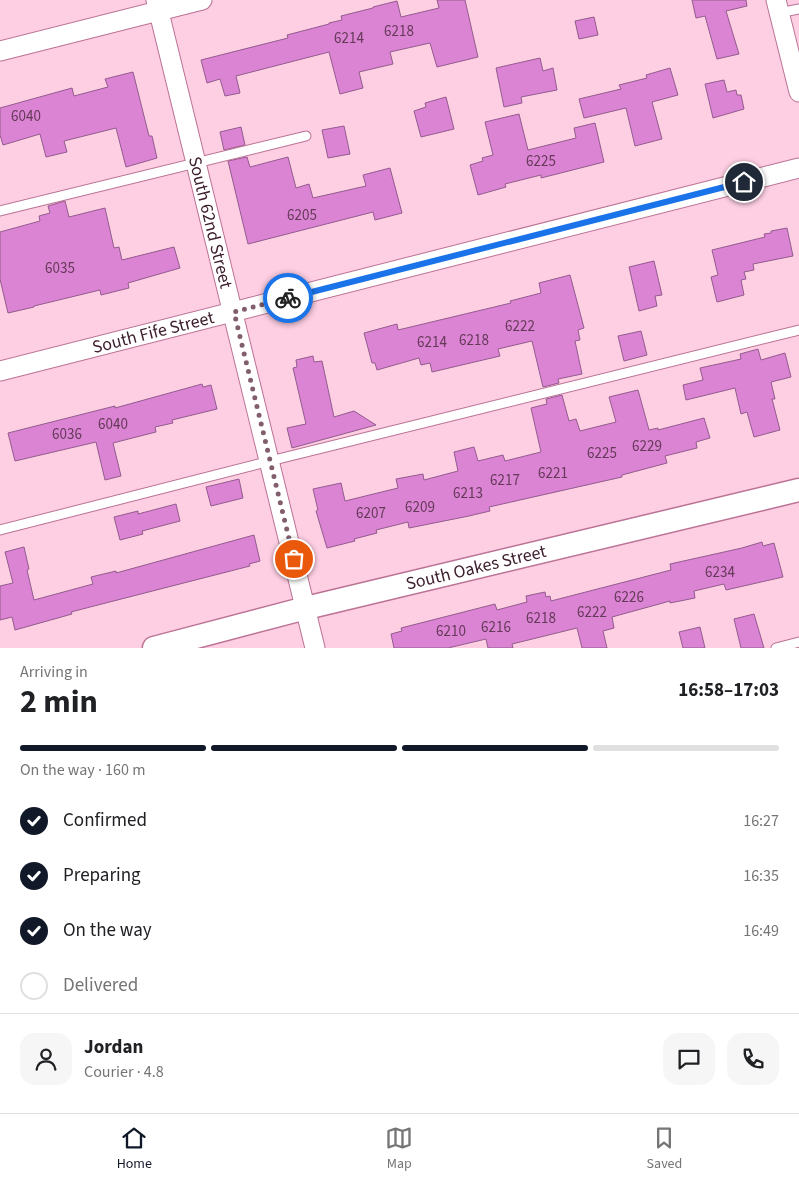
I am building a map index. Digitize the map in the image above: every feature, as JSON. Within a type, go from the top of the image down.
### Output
[{"type":"street","points":[[0,51],[158,5],[202,0]]},
{"type":"street","name":"South 62nd Street","points":[[158,5],[315,648]]},
{"type":"street","points":[[778,6],[799,92]]},
{"type":"street","name":"South Fife Street","points":[[0,371],[799,168]]},
{"type":"street","name":"South Oakes Street","points":[[154,648],[306,608],[799,490]]},
{"type":"lane","points":[[778,6],[799,9]]},
{"type":"lane","points":[[0,210],[306,136]]},
{"type":"lane","points":[[0,530],[799,330]]},
{"type":"lane","points":[[776,648],[799,642]]},
{"type":"building","points":[[437,0],[465,0],[478,57],[437,67],[430,43],[390,52],[393,64],[359,72],[363,88],[340,94],[329,52],[236,76],[240,93],[225,96],[220,79],[207,83],[201,60],[288,38],[287,35],[342,20],[341,16],[373,7],[397,1],[401,17],[439,8]]},
{"type":"building","points":[[692,0],[746,0],[747,6],[726,11],[739,54],[717,59],[705,16],[696,18]]},
{"type":"building","points":[[594,17],[598,35],[579,39],[575,21]]},
{"type":"building","points":[[540,58],[543,71],[553,68],[557,90],[521,97],[522,103],[504,107],[496,68]]},
{"type":"building","points":[[670,68],[678,95],[652,102],[662,139],[635,146],[626,108],[584,118],[579,99],[621,89],[619,85],[647,78],[646,75]]},
{"type":"building","points":[[133,72],[149,136],[152,136],[157,158],[126,167],[116,128],[64,141],[67,152],[46,157],[40,134],[3,145],[0,135],[0,108],[72,88],[74,96],[108,87],[105,79]]},
{"type":"building","points":[[724,80],[727,92],[736,90],[737,95],[741,95],[744,109],[713,118],[705,84]]},
{"type":"building","points":[[446,97],[454,129],[421,137],[414,111],[426,107],[425,103]]},
{"type":"building","points":[[519,114],[528,150],[576,138],[574,128],[595,123],[604,162],[541,178],[541,175],[505,184],[506,187],[478,195],[470,165],[483,161],[482,158],[493,155],[485,122]]},
{"type":"building","points":[[344,126],[350,154],[328,158],[322,130]]},
{"type":"building","points":[[241,127],[245,145],[224,150],[220,132]]},
{"type":"building","points":[[247,157],[250,167],[288,157],[296,188],[309,184],[313,198],[366,186],[363,175],[390,168],[402,213],[375,220],[373,212],[248,244],[228,161]]},
{"type":"building","points":[[65,201],[69,217],[105,208],[114,248],[119,247],[122,260],[174,247],[180,268],[128,283],[129,288],[101,295],[100,290],[8,313],[0,279],[0,232],[40,221],[39,216],[50,213],[48,206]]},
{"type":"building","points":[[787,228],[793,256],[753,264],[754,270],[744,272],[746,279],[741,280],[744,295],[717,302],[711,277],[718,275],[712,250],[765,237],[764,234],[771,233],[771,231]]},
{"type":"building","points":[[654,261],[662,295],[655,296],[657,306],[639,311],[629,267]]},
{"type":"building","points":[[570,275],[584,328],[578,330],[580,340],[575,341],[582,374],[558,379],[559,383],[543,387],[532,341],[498,349],[500,356],[432,372],[430,363],[421,365],[419,358],[377,370],[375,363],[372,363],[364,333],[397,324],[398,330],[511,303],[510,301],[541,293],[539,283]]},
{"type":"building","points":[[641,331],[647,355],[624,361],[618,336]]},
{"type":"building","points":[[758,349],[761,360],[785,353],[791,377],[771,382],[775,399],[772,399],[780,430],[754,437],[747,412],[741,414],[735,388],[686,400],[683,385],[703,380],[700,368],[741,359],[740,354]]},
{"type":"building","points":[[313,356],[314,362],[322,361],[334,417],[354,411],[376,425],[292,448],[287,428],[306,424],[293,368],[297,367],[296,360]]},
{"type":"building","points":[[202,384],[203,387],[211,385],[217,409],[172,420],[173,423],[155,427],[156,432],[113,443],[121,476],[105,480],[96,442],[15,461],[8,433],[115,406],[115,408]]},
{"type":"building","points":[[638,390],[649,430],[658,428],[658,430],[704,418],[710,438],[696,442],[697,448],[665,456],[667,463],[622,475],[622,477],[489,507],[490,511],[469,516],[409,528],[408,522],[376,530],[377,533],[327,548],[316,511],[318,510],[313,489],[341,483],[345,501],[398,488],[396,479],[423,474],[424,480],[458,471],[454,452],[474,447],[478,461],[503,455],[505,461],[541,452],[531,408],[547,404],[546,399],[562,395],[569,421],[576,419],[580,431],[616,422],[609,397]]},
{"type":"building","points":[[239,479],[243,498],[211,506],[206,487]]},
{"type":"building","points":[[176,504],[180,521],[142,531],[143,534],[120,540],[114,517],[138,511],[138,514]]},
{"type":"building","points":[[254,535],[260,561],[249,564],[250,566],[71,612],[72,614],[15,630],[12,617],[0,620],[0,586],[13,583],[5,552],[24,547],[34,600],[93,584],[91,577],[116,571],[116,573]]},
{"type":"building","points":[[762,542],[763,546],[774,543],[783,577],[726,590],[724,584],[694,591],[695,598],[670,603],[670,601],[612,617],[614,628],[603,631],[607,648],[582,648],[577,628],[512,644],[513,648],[488,648],[486,639],[448,648],[394,648],[391,634],[402,631],[401,628],[495,604],[497,610],[527,602],[526,596],[545,592],[546,597],[550,596],[551,601],[671,570],[670,564]]},
{"type":"building","points":[[754,614],[764,648],[741,648],[734,619]]},
{"type":"building","points":[[700,627],[705,648],[683,648],[679,632]]},
{"type":"way so far","points":[[288,298],[234,312],[294,559]]},
{"type":"route","points":[[288,298],[744,182]]}]
